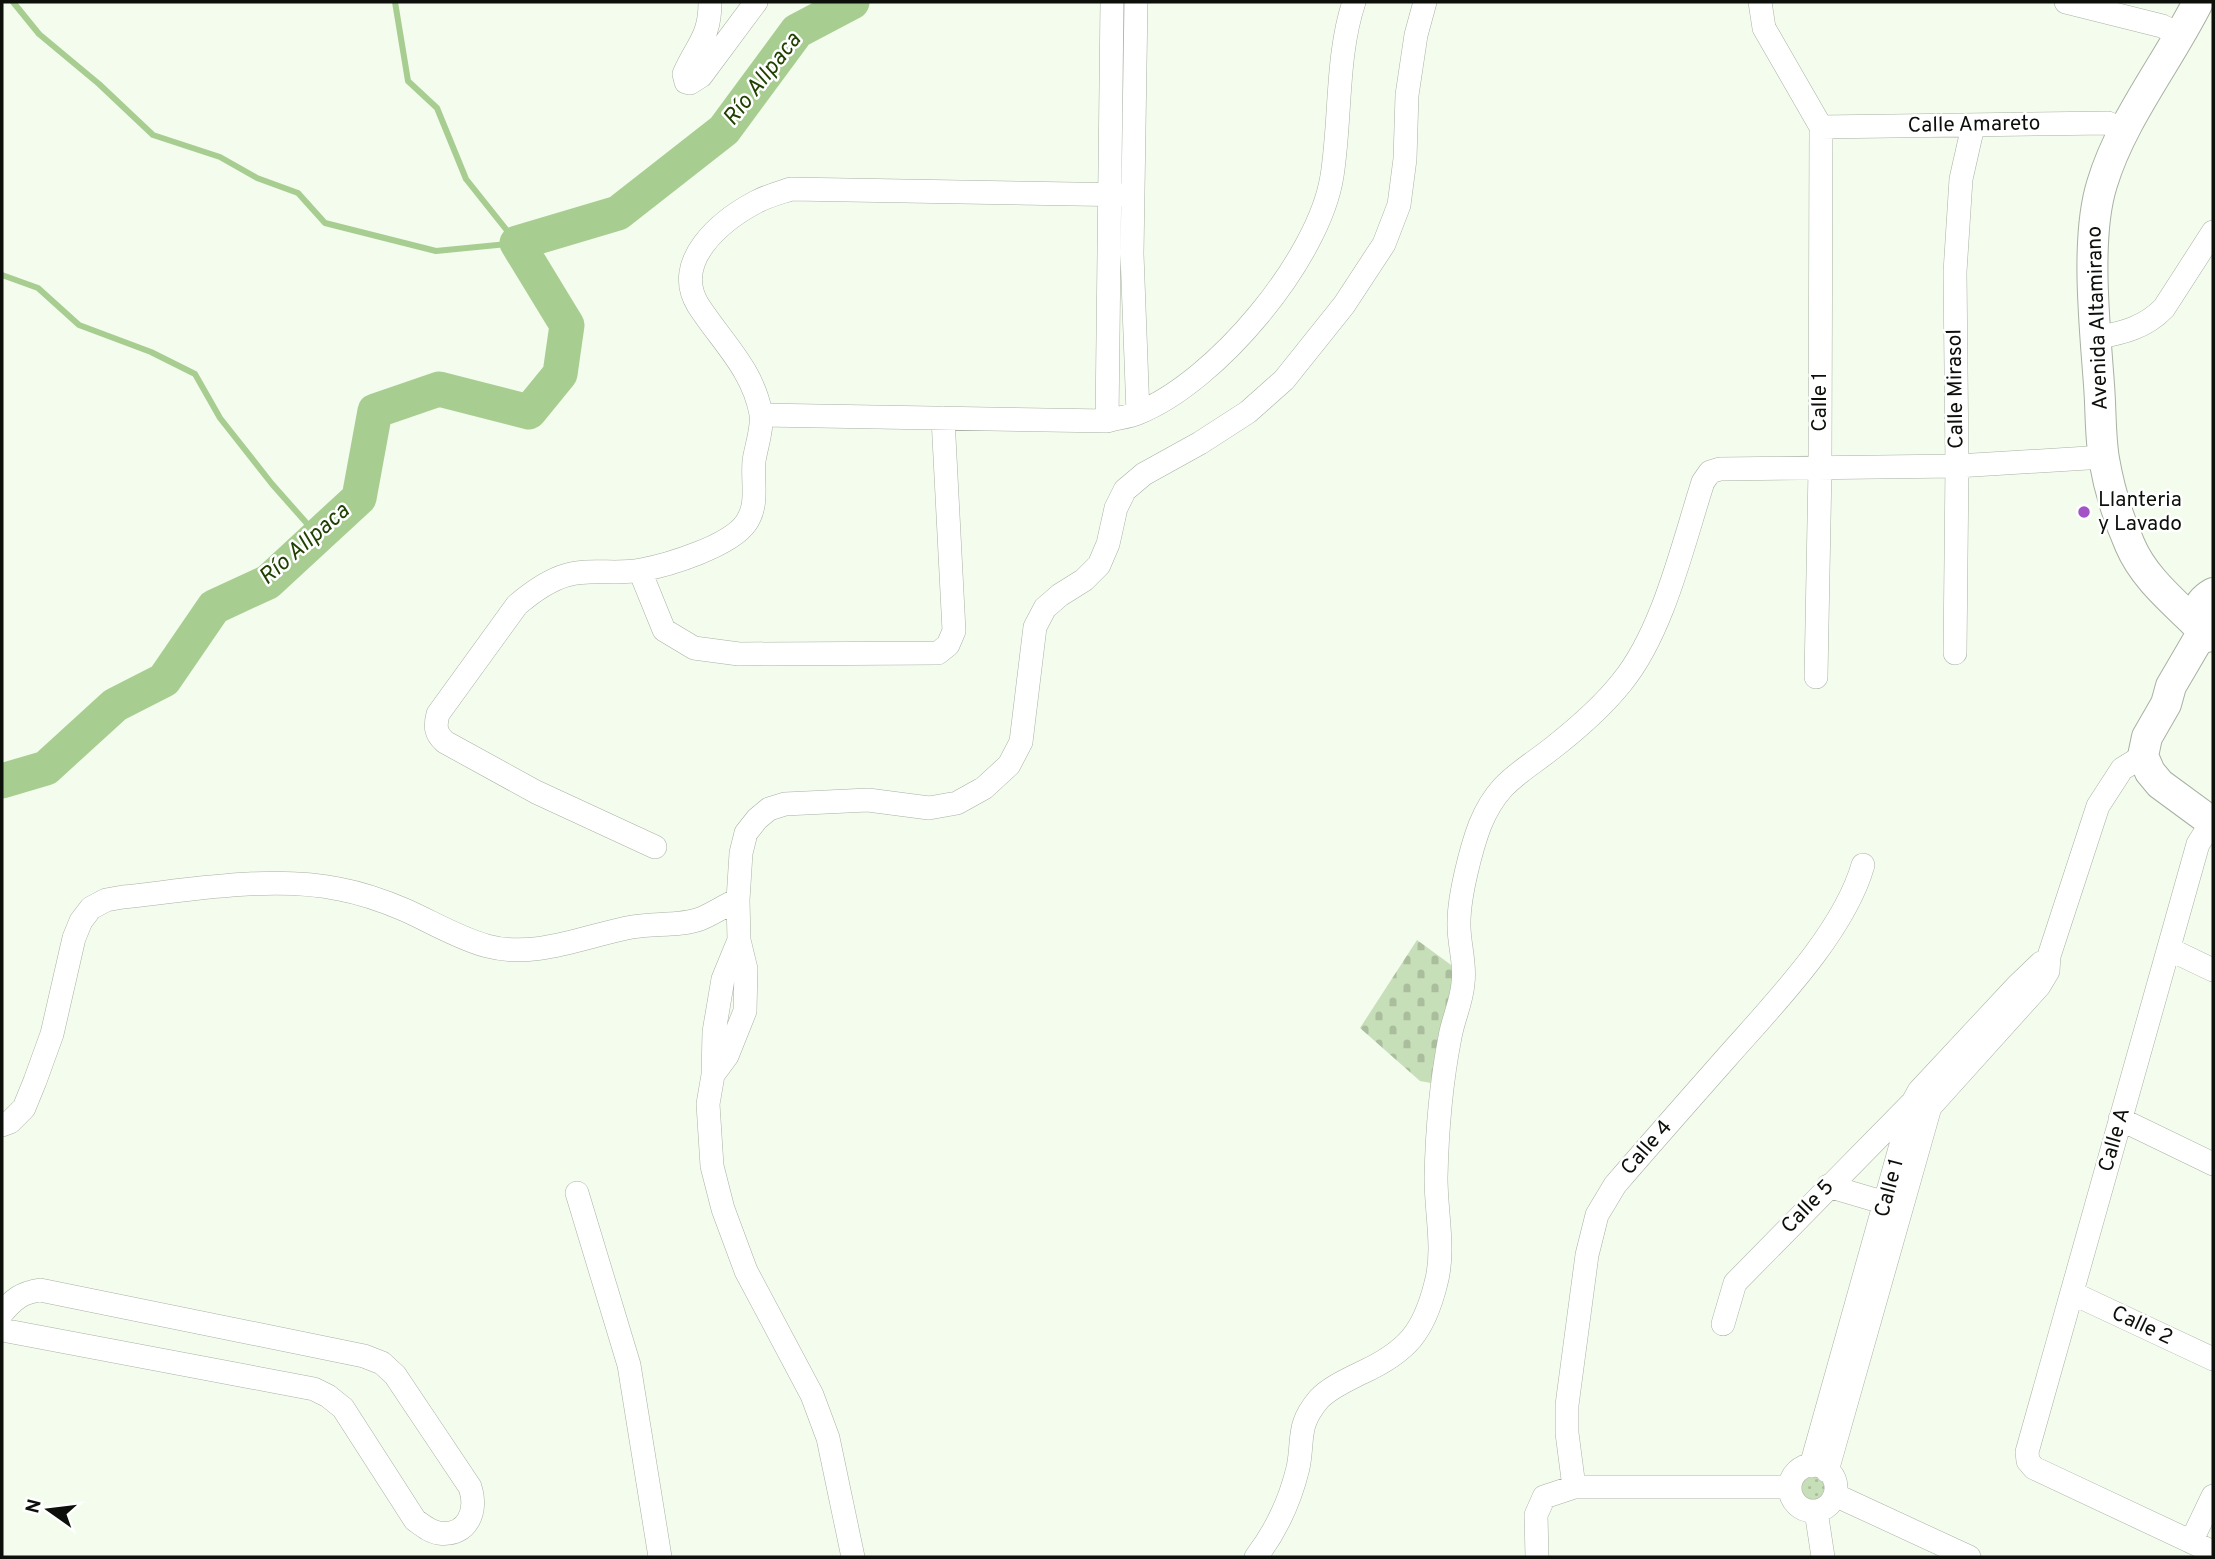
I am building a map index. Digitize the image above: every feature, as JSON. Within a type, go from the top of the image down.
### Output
[{"type":"main road","name":"Avenida Altamirano","points":[[2198,2],[2124,131],[2102,184],[2095,212],[2096,338],[2104,457],[2114,500],[2131,547],[2148,576],[2170,599],[2190,604],[2208,614]]},
{"type":"main road","points":[[2208,614],[2171,686],[2166,704],[2147,737],[2143,756],[2150,772],[2160,784],[2213,822]]},
{"type":"street","points":[[709,2],[709,24],[705,37],[684,74],[684,79],[690,83],[701,76],[756,2]]},
{"type":"street","points":[[1107,421],[1112,2]]},
{"type":"street","points":[[1136,2],[1132,254],[1138,413]]},
{"type":"street","points":[[761,415],[1107,421],[1138,413],[1185,385],[1213,364],[1270,302],[1311,238],[1332,179],[1340,111],[1344,38],[1353,2]]},
{"type":"street","points":[[853,1557],[824,1427],[812,1395],[746,1271],[723,1209],[712,1166],[708,1104],[713,1075],[714,1032],[723,979],[739,940],[741,853],[746,833],[769,809],[785,804],[868,800],[929,808],[957,803],[984,788],[1009,765],[1021,742],[1035,627],[1045,608],[1084,580],[1099,565],[1108,544],[1116,508],[1125,490],[1143,474],[1200,443],[1248,412],[1284,380],[1344,304],[1384,244],[1399,205],[1405,159],[1407,95],[1416,35],[1425,2]]},
{"type":"street","points":[[1760,2],[1764,28],[1821,127]]},
{"type":"street","points":[[2066,2],[2162,26],[2181,35]]},
{"type":"street","name":"Calle Amareto","points":[[1821,127],[2108,123],[2124,131]]},
{"type":"street","name":"Calle Mirasol","points":[[1955,653],[1955,272],[1961,179],[1973,126]]},
{"type":"street","name":"Calle 1","points":[[1816,677],[1820,469],[1821,127]]},
{"type":"street","points":[[655,847],[524,786],[445,741],[438,736],[436,725],[438,713],[517,605],[533,591],[568,575],[640,571],[719,544],[743,527],[754,509],[754,462],[761,415],[744,368],[696,302],[691,281],[692,263],[702,245],[738,213],[758,201],[791,189],[1133,195]]},
{"type":"street","points":[[2096,338],[2139,328],[2154,318],[2164,308],[2213,232]]},
{"type":"street","points":[[640,571],[664,630],[694,648],[739,654],[938,653],[948,645],[954,631],[943,418]]},
{"type":"street","points":[[1256,1557],[1267,1543],[1287,1506],[1298,1467],[1302,1425],[1320,1398],[1345,1380],[1376,1366],[1403,1349],[1426,1319],[1438,1279],[1440,1228],[1436,1180],[1442,1079],[1453,1016],[1464,984],[1458,924],[1460,904],[1479,829],[1489,805],[1504,784],[1590,716],[1623,681],[1646,645],[1662,606],[1703,482],[1710,472],[1957,466],[2104,457]]},
{"type":"street","name":"Calle 1","points":[[1819,1468],[1893,1206],[1930,1107],[2039,986],[2048,971],[2049,956],[2098,806],[2122,769],[2143,756]]},
{"type":"street","name":"Calle A","points":[[2191,1542],[2034,1468],[2028,1461],[2027,1452],[2198,844],[2213,822]]},
{"type":"street","name":"Calle 4","points":[[1574,1487],[1567,1433],[1567,1405],[1587,1255],[1597,1215],[1615,1185],[1768,1011],[1826,939],[1857,887],[1863,865]]},
{"type":"street","points":[[2,1125],[10,1122],[24,1108],[35,1081],[52,1034],[74,938],[81,921],[92,908],[106,900],[254,885],[303,884],[338,888],[404,909],[462,938],[489,947],[519,951],[554,947],[632,927],[701,919],[738,900]]},
{"type":"street","points":[[2169,949],[2213,970]]},
{"type":"street","name":"Calle 1","points":[[1893,1206],[1913,1102],[1919,1091],[2017,986],[2049,956]]},
{"type":"street","name":"Calle 5","points":[[1723,1324],[1735,1283],[1913,1102]]},
{"type":"street","points":[[2120,1119],[2213,1164]]},
{"type":"street","points":[[1828,1186],[1893,1206]]},
{"type":"street","points":[[577,1193],[629,1365],[660,1557]]},
{"type":"street","points":[[2,1314],[12,1301],[23,1293],[40,1290],[364,1356],[382,1363],[395,1375],[470,1487],[475,1501],[472,1515],[465,1525],[450,1533],[438,1533],[415,1520],[343,1408],[314,1389],[2,1330]]},
{"type":"street","name":"Calle 2","points":[[2072,1293],[2213,1359]]},
{"type":"street","points":[[1819,1468],[1835,1483],[1835,1495],[1826,1506],[1816,1511],[1803,1509],[1793,1500],[1791,1481],[1799,1470],[1819,1468]]},
{"type":"street","points":[[1537,1557],[1536,1515],[1545,1497],[1574,1487],[1790,1487]]},
{"type":"street","points":[[1835,1495],[1969,1557]]},
{"type":"street","points":[[2213,1496],[2191,1542],[2213,1552]]},
{"type":"street","points":[[1816,1511],[1823,1557]]},
{"type":"green space","points":[[1417,940],[1458,970],[1439,1034],[1431,1083],[1420,1081],[1360,1028]]},
{"type":"green space","points":[[1813,1475],[1823,1479],[1827,1489],[1823,1499],[1813,1503],[1803,1499],[1799,1489],[1803,1479]]},
{"type":"waterway","points":[[13,2],[39,34],[99,84],[153,135],[220,157],[257,178],[298,193],[325,223],[436,251],[517,243]]},
{"type":"waterway","points":[[395,2],[408,81],[437,108],[466,179],[517,243]]},
{"type":"waterway","name":"Río Allpaca","points":[[2,781],[46,768],[115,705],[164,680],[214,607],[268,582],[359,498],[375,411],[439,389],[529,412],[560,374],[567,325],[517,243],[618,213],[724,130],[797,31],[852,2]]},
{"type":"waterway","points":[[2,275],[38,288],[79,325],[151,352],[195,374],[220,418],[272,484],[318,536]]},
{"type":"place","name":"Llanteria y Lavado","points":[[2084,512]]}]
